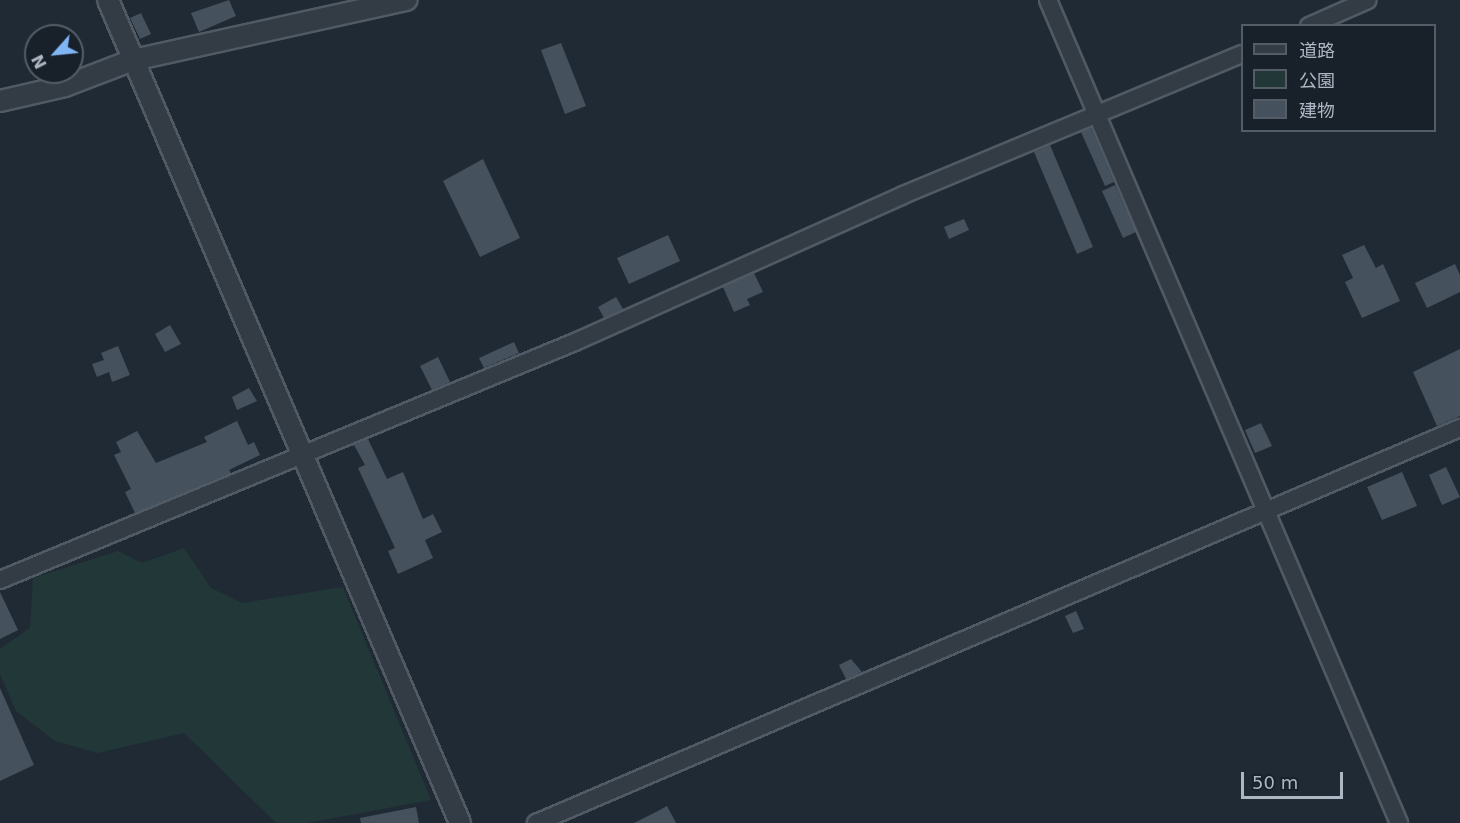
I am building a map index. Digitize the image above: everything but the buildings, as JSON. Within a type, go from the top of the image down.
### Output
[{"type":"street","points":[[108,0],[460,823]]},
{"type":"street","points":[[0,101],[65,86],[134,60],[407,0]]},
{"type":"street","points":[[1048,0],[1399,823]]},
{"type":"street","points":[[1314,24],[1368,0]]},
{"type":"street","points":[[0,580],[575,342],[892,200],[1096,117],[1241,54]]},
{"type":"street","points":[[536,823],[1460,428]]},
{"type":"green space","points":[[184,548],[211,588],[242,603],[343,587],[431,800],[307,823],[276,823],[184,733],[98,753],[55,741],[16,711],[0,674],[0,649],[30,628],[33,578],[118,551],[142,563]]}]
